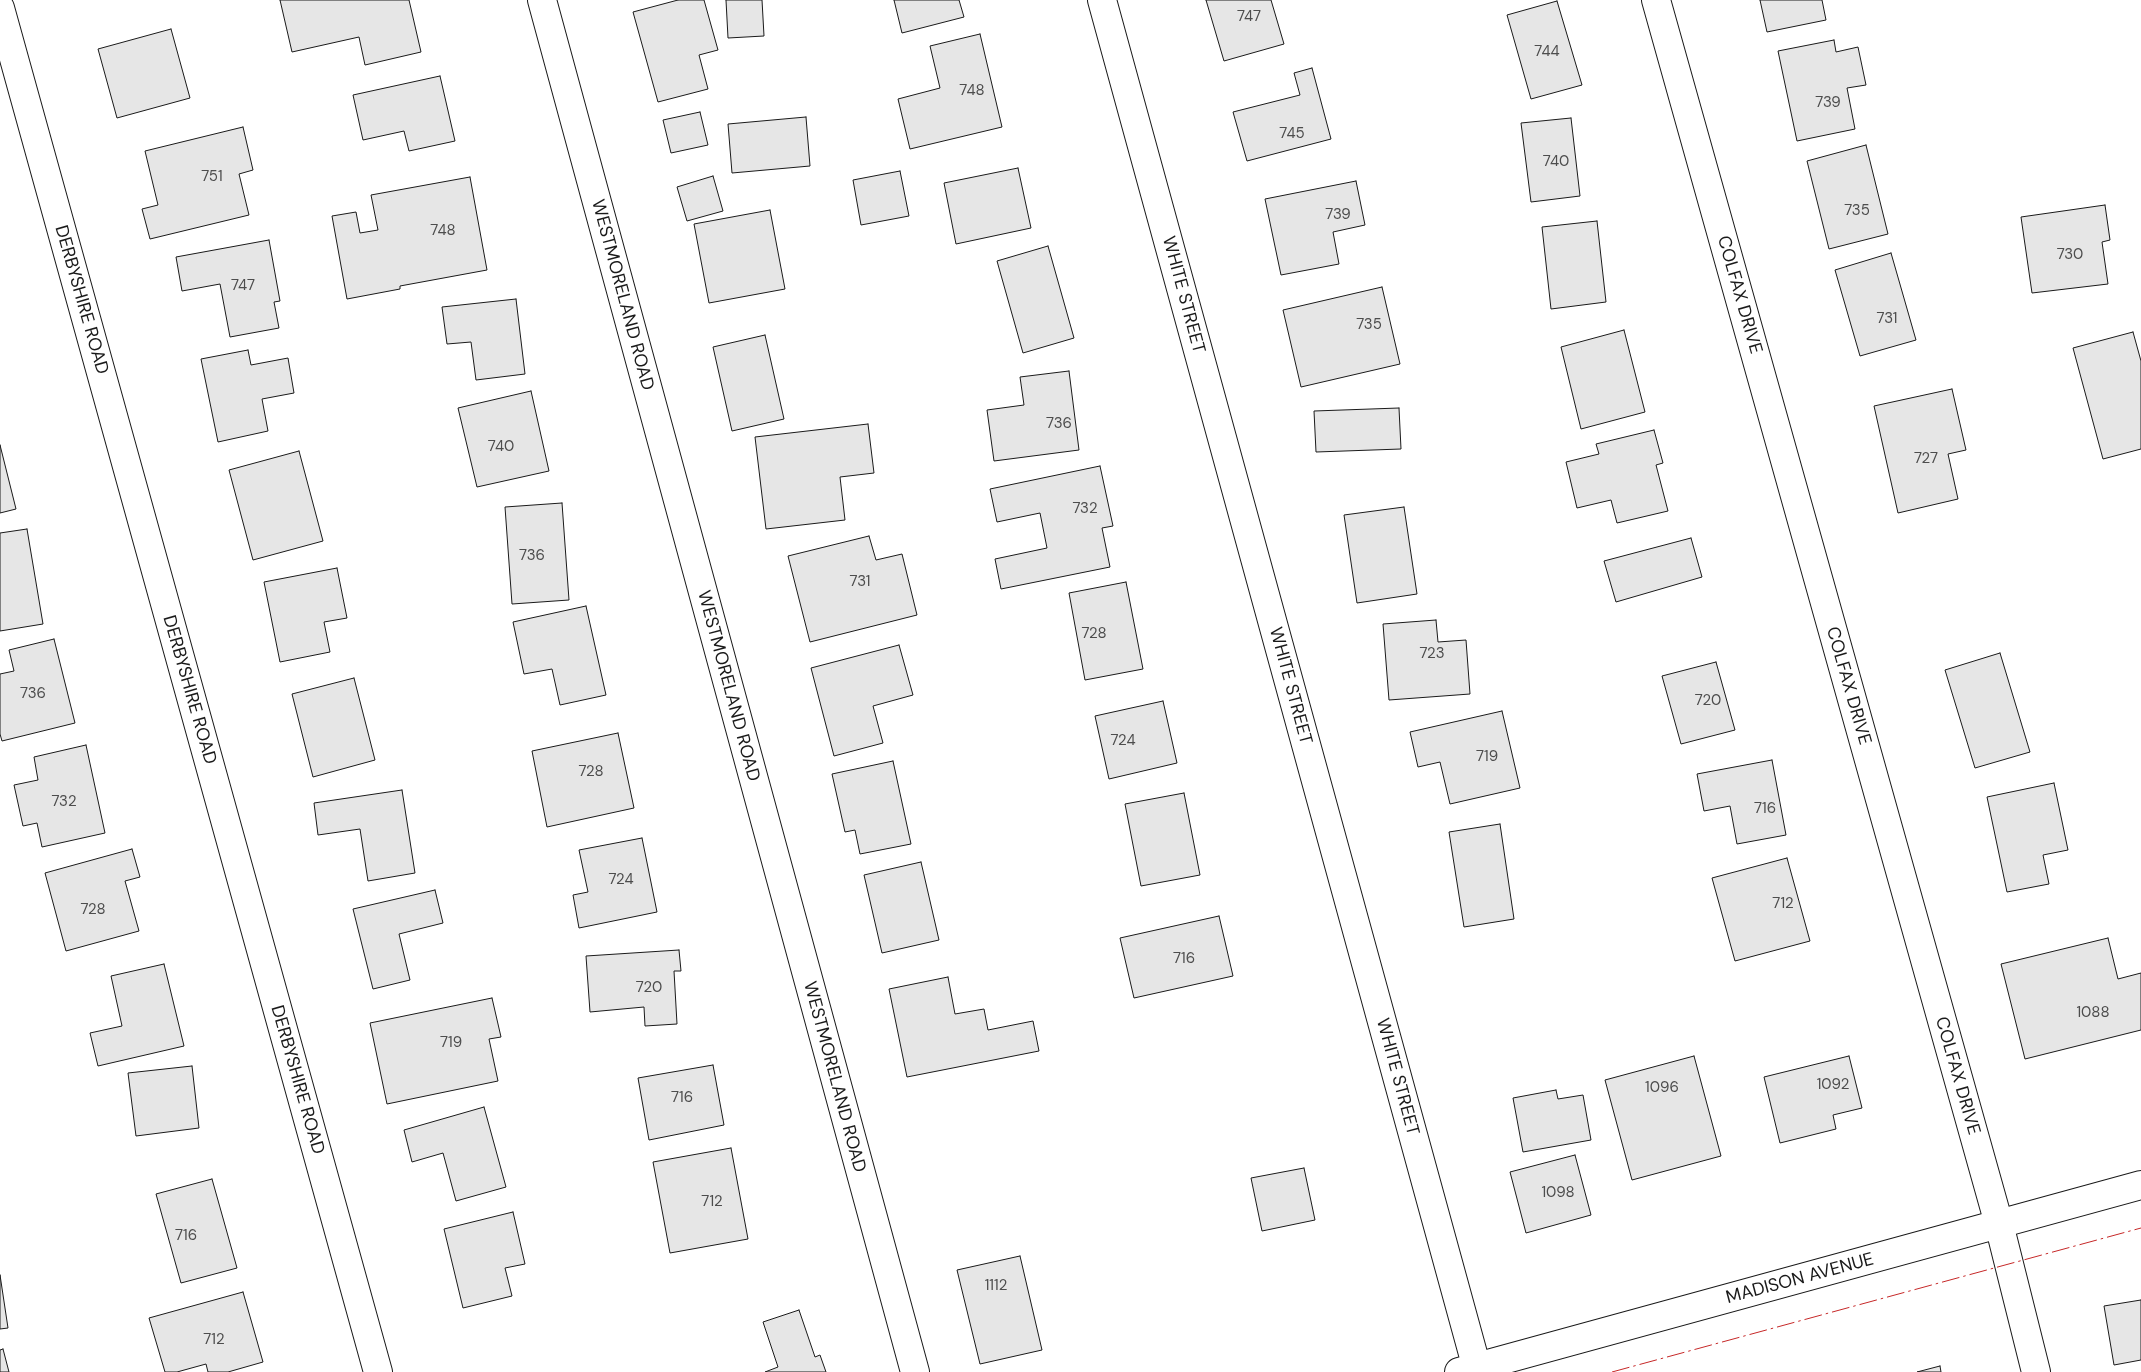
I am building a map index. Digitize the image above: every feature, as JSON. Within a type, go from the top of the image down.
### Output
[{"type":"street","name":"WESTMORELAND ROAD","points":[[542,0],[915,1372]]},
{"type":"street","name":"WHITE STREET","points":[[1102,0],[1471,1370]]},
{"type":"street","name":"COLFAX DRIVE","points":[[1656,0],[1999,1224],[2036,1372]]},
{"type":"street","name":"DERBYSHIRE ROAD","points":[[0,8],[378,1372]]},
{"type":"street","name":"MADISON AVENUE","points":[[1471,1370],[2141,1185]]},
{"type":"building","points":[[280,0],[409,0],[421,52],[365,65],[359,37],[292,52]]},
{"type":"building","points":[[678,0],[704,0],[718,50],[699,55],[708,89],[658,102],[633,12]]},
{"type":"building","points":[[726,0],[762,0],[764,36],[728,38]]},
{"type":"building","points":[[894,0],[959,0],[964,17],[902,33]]},
{"type":"building","points":[[1206,0],[1271,0],[1284,44],[1224,61]]},
{"type":"building","points":[[1760,0],[1822,0],[1826,20],[1767,32]]},
{"type":"building","points":[[1557,1],[1582,85],[1531,99],[1507,15]]},
{"type":"building","points":[[171,29],[190,98],[117,118],[98,49]]},
{"type":"building","points":[[980,34],[1002,127],[910,149],[898,99],[940,88],[930,46]]},
{"type":"building","points":[[1834,40],[1836,52],[1858,47],[1866,85],[1847,88],[1855,129],[1797,141],[1778,51]]},
{"type":"building","points":[[1312,68],[1331,139],[1247,161],[1233,112],[1300,95],[1294,73]]},
{"type":"building","points":[[440,76],[455,141],[409,151],[404,131],[363,140],[353,95]]},
{"type":"building","points":[[700,112],[708,145],[671,153],[663,120]]},
{"type":"building","points":[[806,117],[810,166],[732,173],[728,124]]},
{"type":"building","points":[[1571,118],[1580,196],[1531,202],[1521,123]]},
{"type":"building","points":[[243,127],[253,170],[239,174],[249,215],[150,239],[142,209],[158,205],[145,151]]},
{"type":"building","points":[[1866,145],[1888,234],[1829,249],[1807,161]]},
{"type":"building","points":[[1018,168],[1031,228],[956,244],[944,183]]},
{"type":"building","points":[[900,171],[909,216],[861,225],[853,180]]},
{"type":"building","points":[[713,176],[723,211],[687,221],[677,187]]},
{"type":"building","points":[[470,177],[487,270],[400,286],[400,289],[347,299],[332,216],[356,212],[360,233],[378,230],[371,195]]},
{"type":"building","points":[[1356,181],[1365,225],[1333,232],[1339,264],[1281,275],[1265,199]]},
{"type":"building","points":[[2105,205],[2110,240],[2102,242],[2108,284],[2032,293],[2021,217]]},
{"type":"building","points":[[770,210],[785,289],[709,303],[694,224]]},
{"type":"building","points":[[1597,221],[1606,302],[1551,309],[1542,227]]},
{"type":"building","points":[[269,240],[280,301],[274,302],[279,328],[230,337],[220,284],[182,291],[176,257]]},
{"type":"building","points":[[1048,246],[1074,338],[1023,353],[997,261]]},
{"type":"building","points":[[1891,253],[1916,340],[1860,356],[1835,270]]},
{"type":"building","points":[[1382,287],[1400,364],[1301,387],[1283,310]]},
{"type":"building","points":[[516,299],[525,374],[476,380],[471,342],[447,344],[442,307]]},
{"type":"building","points":[[1624,330],[1645,412],[1581,429],[1561,347]]},
{"type":"building","points":[[2133,332],[2141,361],[2141,449],[2103,459],[2073,348]]},
{"type":"building","points":[[765,335],[784,419],[732,431],[713,347]]},
{"type":"building","points":[[248,350],[251,365],[288,358],[294,393],[262,399],[268,431],[218,442],[201,359]]},
{"type":"building","points":[[1069,371],[1079,450],[994,461],[987,410],[1024,405],[1020,377]]},
{"type":"building","points":[[1952,389],[1966,450],[1948,454],[1958,499],[1898,513],[1874,406]]},
{"type":"building","points":[[531,391],[549,471],[477,487],[458,408]]},
{"type":"building","points":[[1399,408],[1401,449],[1316,452],[1314,411]]},
{"type":"building","points":[[868,424],[874,473],[840,477],[845,520],[766,529],[755,437]]},
{"type":"building","points":[[1654,430],[1663,463],[1656,465],[1668,511],[1617,523],[1611,500],[1577,508],[1566,462],[1599,454],[1596,444]]},
{"type":"building","points":[[0,445],[16,509],[0,513]]},
{"type":"building","points":[[299,451],[323,541],[253,560],[229,470]]},
{"type":"building","points":[[1100,466],[1113,526],[1102,528],[1110,567],[1001,589],[995,559],[1047,548],[1040,513],[997,522],[990,489]]},
{"type":"building","points":[[562,503],[569,600],[512,604],[505,507]]},
{"type":"building","points":[[1404,507],[1417,594],[1357,603],[1344,515]]},
{"type":"building","points":[[27,529],[43,624],[0,631],[0,533]]},
{"type":"building","points":[[869,536],[876,560],[902,554],[917,615],[810,642],[788,556]]},
{"type":"building","points":[[1691,538],[1702,577],[1616,602],[1604,561]]},
{"type":"building","points":[[337,568],[347,618],[324,622],[330,652],[280,662],[264,582]]},
{"type":"building","points":[[1126,582],[1143,669],[1085,680],[1069,593]]},
{"type":"building","points":[[586,606],[606,695],[560,705],[552,669],[524,674],[513,622]]},
{"type":"building","points":[[1436,620],[1438,642],[1466,640],[1470,694],[1389,700],[1383,624]]},
{"type":"building","points":[[54,639],[75,723],[2,741],[0,734],[0,674],[14,671],[9,650]]},
{"type":"building","points":[[899,645],[913,695],[873,706],[883,743],[834,756],[811,668]]},
{"type":"building","points":[[2000,653],[2030,752],[1975,768],[1945,670]]},
{"type":"building","points":[[1716,662],[1735,730],[1681,744],[1662,676]]},
{"type":"building","points":[[354,678],[375,760],[313,777],[292,694]]},
{"type":"building","points":[[1163,701],[1177,763],[1109,779],[1095,716]]},
{"type":"building","points":[[1502,711],[1520,788],[1450,804],[1440,762],[1418,767],[1410,732]]},
{"type":"building","points":[[618,733],[634,808],[547,827],[532,751]]},
{"type":"building","points":[[86,745],[105,833],[42,847],[37,823],[23,826],[14,785],[38,780],[34,757]]},
{"type":"building","points":[[1772,760],[1786,835],[1737,844],[1730,806],[1704,811],[1697,774]]},
{"type":"building","points":[[893,761],[911,844],[860,854],[855,830],[845,832],[832,774]]},
{"type":"building","points":[[2054,783],[2068,850],[2043,855],[2049,884],[2007,892],[1987,797]]},
{"type":"building","points":[[402,790],[415,873],[368,881],[360,829],[318,835],[314,803]]},
{"type":"building","points":[[1184,793],[1200,875],[1141,886],[1125,804]]},
{"type":"building","points":[[1500,824],[1514,919],[1464,927],[1449,832]]},
{"type":"building","points":[[642,838],[657,912],[579,928],[573,895],[588,892],[579,850]]},
{"type":"building","points":[[132,849],[140,877],[125,881],[139,931],[66,951],[45,873]]},
{"type":"building","points":[[1787,858],[1810,941],[1735,961],[1712,878]]},
{"type":"building","points":[[921,862],[939,940],[882,953],[864,875]]},
{"type":"building","points":[[435,890],[443,923],[399,934],[410,980],[373,989],[353,909]]},
{"type":"building","points":[[1219,916],[1233,976],[1134,998],[1120,938]]},
{"type":"building","points":[[2108,938],[2118,979],[2141,973],[2141,1030],[2025,1059],[2001,964]]},
{"type":"building","points":[[679,950],[681,971],[674,971],[677,1024],[645,1026],[644,1007],[590,1012],[586,956]]},
{"type":"building","points":[[164,964],[184,1046],[98,1066],[90,1033],[122,1026],[111,976]]},
{"type":"building","points":[[948,977],[955,1014],[984,1009],[988,1030],[1033,1021],[1039,1051],[907,1077],[889,989]]},
{"type":"building","points":[[492,998],[501,1037],[489,1039],[498,1081],[387,1104],[370,1023]]},
{"type":"building","points":[[1694,1056],[1721,1156],[1632,1180],[1605,1080]]},
{"type":"building","points":[[1849,1056],[1862,1108],[1833,1115],[1836,1129],[1780,1143],[1764,1077]]},
{"type":"building","points":[[713,1065],[724,1125],[649,1140],[638,1078]]},
{"type":"building","points":[[192,1066],[199,1128],[136,1136],[128,1073]]},
{"type":"building","points":[[1556,1090],[1558,1099],[1583,1095],[1591,1140],[1523,1152],[1513,1098]]},
{"type":"building","points":[[484,1107],[506,1187],[456,1201],[443,1153],[412,1162],[404,1130]]},
{"type":"building","points":[[731,1148],[748,1239],[670,1253],[653,1162]]},
{"type":"building","points":[[1575,1155],[1591,1215],[1526,1233],[1510,1172]]},
{"type":"building","points":[[1304,1168],[1315,1220],[1262,1231],[1251,1178]]},
{"type":"building","points":[[212,1179],[237,1268],[181,1283],[156,1194]]},
{"type":"building","points":[[513,1212],[525,1264],[505,1268],[512,1296],[463,1308],[444,1229]]},
{"type":"building","points":[[1020,1256],[1042,1350],[980,1364],[957,1270]]},
{"type":"building","points":[[0,1275],[8,1328],[0,1329]]},
{"type":"building","points":[[243,1292],[263,1362],[228,1372],[208,1372],[206,1364],[177,1372],[165,1372],[149,1318]]},
{"type":"building","points":[[2141,1300],[2141,1360],[2114,1365],[2104,1306]]},
{"type":"building","points":[[799,1310],[815,1357],[820,1355],[826,1372],[765,1372],[778,1367],[763,1322]]},
{"type":"building","points":[[3,1349],[9,1372],[0,1372],[0,1350]]},
{"type":"building","points":[[1940,1366],[1941,1372],[1917,1372]]},
{"type":"power","points":[[1612,1372],[2141,1228]]}]
